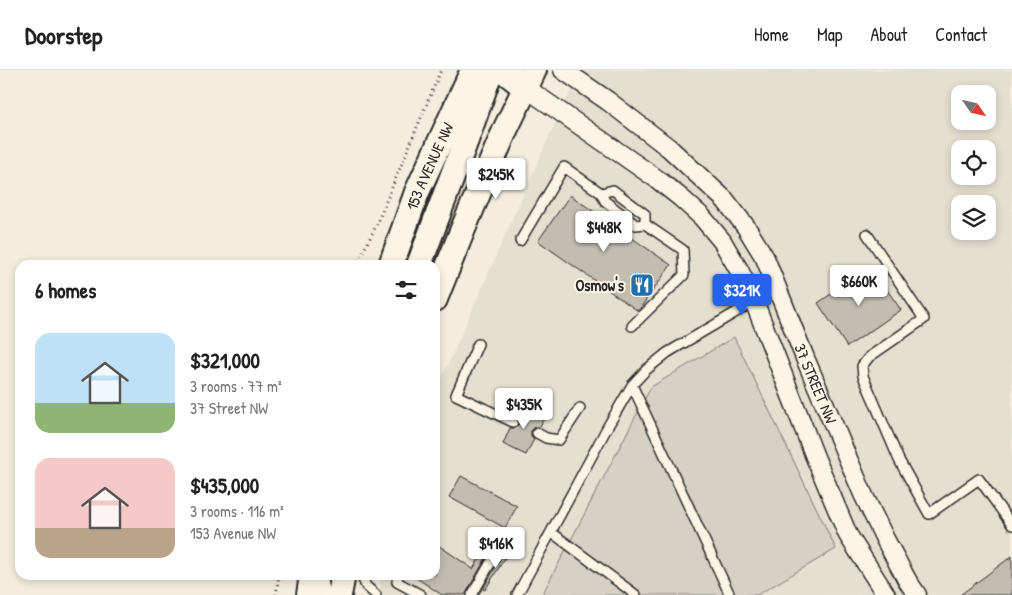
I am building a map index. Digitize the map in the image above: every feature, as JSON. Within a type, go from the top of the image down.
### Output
[{"type":"main road","name":"153 AVENUE NW","points":[[393,260],[417,192],[473,70]]},
{"type":"main road","points":[[420,260],[491,70]]},
{"type":"main road","points":[[440,286],[528,76],[503,70]]},
{"type":"main road","points":[[309,595],[311,580]]},
{"type":"main road","points":[[339,595],[341,580]]},
{"type":"street","name":"37 STREET NW","points":[[563,70],[608,101],[669,148],[725,200],[746,227],[765,258],[863,494],[907,580],[917,595]]},
{"type":"street","name":"37 STREET NW","points":[[528,76],[681,198],[702,217],[722,241],[754,301],[814,457],[848,535],[886,595]]},
{"type":"lane","points":[[520,242],[564,167],[601,193],[605,201],[636,225],[645,224],[683,250],[684,275],[632,326]]},
{"type":"lane","points":[[601,193],[613,190],[645,214],[645,224]]},
{"type":"lane","points":[[866,234],[924,319],[869,357],[862,366],[863,376],[899,460],[929,514],[979,479],[1012,525]]},
{"type":"lane","points":[[517,595],[632,385],[646,370],[667,353],[777,288]]},
{"type":"lane","points":[[478,344],[456,395],[513,422]]},
{"type":"lane","points":[[632,385],[730,595]]},
{"type":"lane","points":[[537,433],[546,438],[560,440],[580,408]]},
{"type":"lane","points":[[551,532],[636,595]]},
{"type":"lane","points":[[472,595],[506,536]]},
{"type":"lane","points":[[322,580],[325,595]]},
{"type":"lane","points":[[363,580],[366,586],[376,595]]},
{"type":"lane","points":[[397,580],[396,582],[421,595]]},
{"type":"path","points":[[359,260],[375,228],[441,70]]},
{"type":"path","points":[[276,595],[278,580]]},
{"type":"shaded area","points":[[581,70],[1012,70],[1012,595],[379,595],[380,580],[440,580],[440,381],[546,143]]},
{"type":"shaded area","points":[[734,337],[836,549],[757,595],[542,595],[651,387]]},
{"type":"building","points":[[570,195],[671,265],[638,311],[538,241]]},
{"type":"building","points":[[871,267],[901,310],[847,347],[818,303]]},
{"type":"building","points":[[522,404],[545,415],[540,427],[534,427],[531,430],[531,436],[534,439],[526,455],[503,444],[510,428],[518,425],[519,421],[516,416]]},
{"type":"building","points":[[461,476],[517,506],[505,528],[449,497]]},
{"type":"building","points":[[490,542],[494,544],[465,595],[442,595],[420,580],[440,580],[440,546],[473,569]]},
{"type":"building","points":[[505,551],[508,553],[485,590],[483,589]]},
{"type":"building","points":[[1012,556],[1012,595],[960,595]]},
{"type":"place","name":"Osmow's","points":[[642,285]]}]
